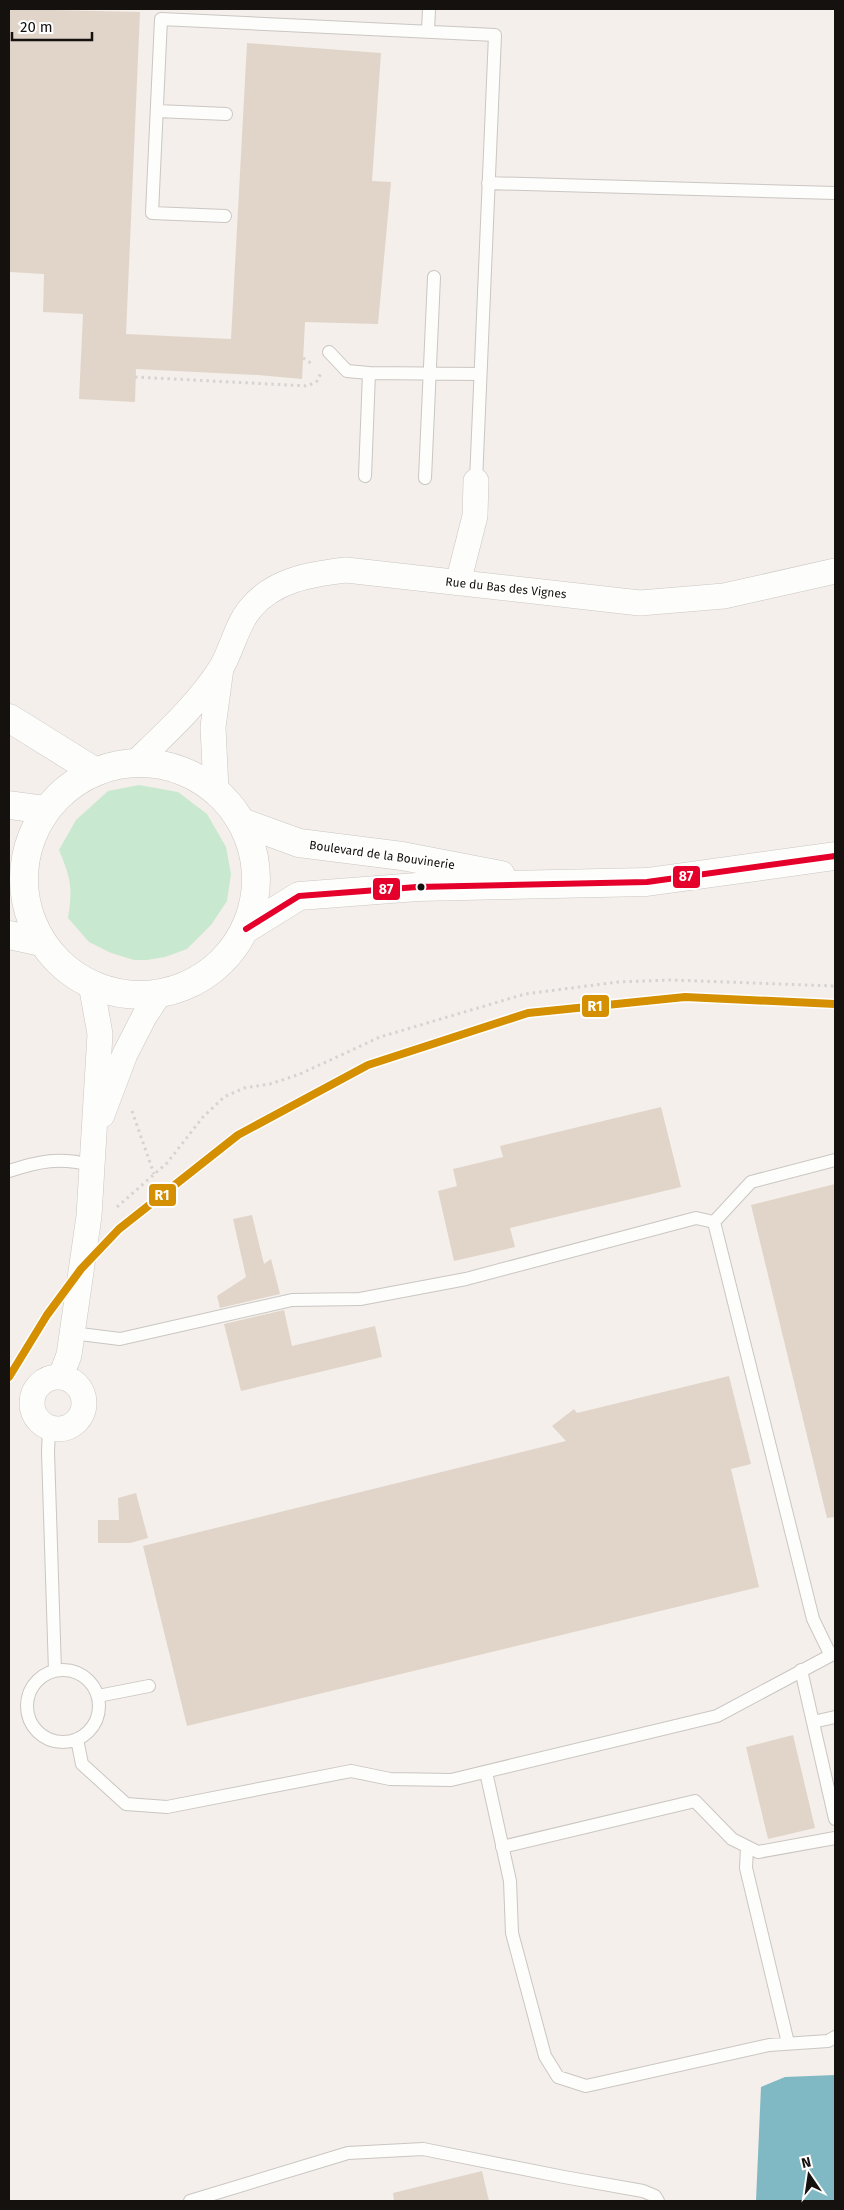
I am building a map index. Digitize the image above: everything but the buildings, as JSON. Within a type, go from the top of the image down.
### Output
[{"type":"main road","points":[[9,718],[94,772]]},
{"type":"main road","points":[[136,762],[179,768],[216,790],[244,823],[256,857],[257,894],[246,929],[231,952],[211,972],[186,986],[159,994],[136,995],[113,992],[91,984],[63,966],[42,942],[27,909],[16,867],[46,810],[68,787],[94,772],[136,762]]},
{"type":"main road","points":[[9,805],[46,810]]},
{"type":"main road","name":"Boulevard de la Bouvinerie","points":[[244,823],[299,843],[402,856],[552,885]]},
{"type":"main road","name":"Boulevard de la Bouvinerie","points":[[246,929],[299,896],[417,887],[647,882],[834,857]]},
{"type":"main road","points":[[9,935],[42,942]]},
{"type":"street","points":[[458,583],[475,516],[476,481]]},
{"type":"street","name":"Rue du Bas des Vignes","points":[[136,762],[179,721],[221,668],[249,610],[270,590],[291,580],[319,573],[346,570],[640,603],[724,596],[835,571]]},
{"type":"street","name":"Rue du Bas des Vignes","points":[[216,790],[213,727],[221,668]]},
{"type":"street","points":[[61,1376],[69,1355],[89,1216],[100,1034],[91,984]]},
{"type":"street","points":[[93,1138],[125,1054],[144,1017],[159,994]]},
{"type":"street","points":[[61,1376],[73,1380],[81,1390],[85,1402],[82,1414],[74,1424],[62,1429],[49,1428],[38,1421],[32,1410],[32,1397],[38,1386],[48,1378],[61,1376]]},
{"type":"lane","points":[[428,32],[429,9]]},
{"type":"lane","points":[[225,216],[152,213],[161,19],[495,34],[476,481]]},
{"type":"lane","points":[[157,111],[226,114]]},
{"type":"lane","points":[[488,183],[835,193]]},
{"type":"lane","points":[[426,478],[434,277]]},
{"type":"lane","points":[[329,352],[347,372],[480,374]]},
{"type":"lane","points":[[365,476],[369,373]]},
{"type":"lane","points":[[9,1172],[52,1160],[64,1160],[91,1165]]},
{"type":"lane","points":[[714,1222],[751,1182],[835,1160]]},
{"type":"lane","points":[[72,1334],[120,1339],[292,1300],[360,1299],[466,1279],[696,1218],[714,1222]]},
{"type":"lane","points":[[77,1739],[82,1764],[126,1804],[167,1807],[351,1771],[390,1779],[451,1780],[717,1716],[833,1654],[812,1619],[714,1222]]},
{"type":"lane","points":[[49,1428],[48,1452],[55,1671]]},
{"type":"lane","points":[[801,1670],[835,1819]]},
{"type":"lane","points":[[55,1671],[73,1671],[89,1680],[98,1696],[98,1713],[91,1729],[77,1739],[61,1742],[44,1737],[32,1725],[27,1709],[29,1692],[40,1678],[55,1671]]},
{"type":"lane","points":[[98,1696],[149,1686]]},
{"type":"lane","points":[[813,1722],[835,1717]]},
{"type":"lane","points":[[486,1772],[510,1882],[512,1932],[545,2056],[558,2078],[586,2086],[769,2045],[828,2041],[835,2037]]},
{"type":"lane","points":[[502,1846],[695,1801],[732,1839],[758,1852],[835,1838]]},
{"type":"lane","points":[[747,1847],[746,1868],[788,2043]]},
{"type":"lane","points":[[190,2201],[348,2153],[422,2149],[564,2178],[643,2191],[655,2196],[658,2201]]},
{"type":"path","points":[[135,377],[308,386],[317,381],[323,368]]},
{"type":"path","points":[[89,1216],[103,1219],[167,1163],[203,1117],[224,1097],[244,1088],[270,1084],[300,1074],[380,1037],[525,994],[618,982],[671,980],[835,986]]},
{"type":"path","points":[[131,1108],[154,1174]]},
{"type":"green space","points":[[139,785],[178,792],[207,814],[226,847],[231,874],[227,901],[211,925],[187,949],[165,957],[147,960],[134,960],[111,953],[89,942],[68,918],[71,891],[59,850],[76,820],[108,791]]},
{"type":"water","points":[[835,2075],[835,2201],[756,2201],[761,2087],[785,2077]]},
{"type":"transit line","name":"87","points":[[246,929],[299,896],[417,887],[647,882],[835,856]]},
{"type":"transit line","name":"R1","points":[[9,1377],[47,1315],[81,1269],[119,1229],[238,1135],[368,1065],[528,1013],[685,997],[835,1004]]}]
